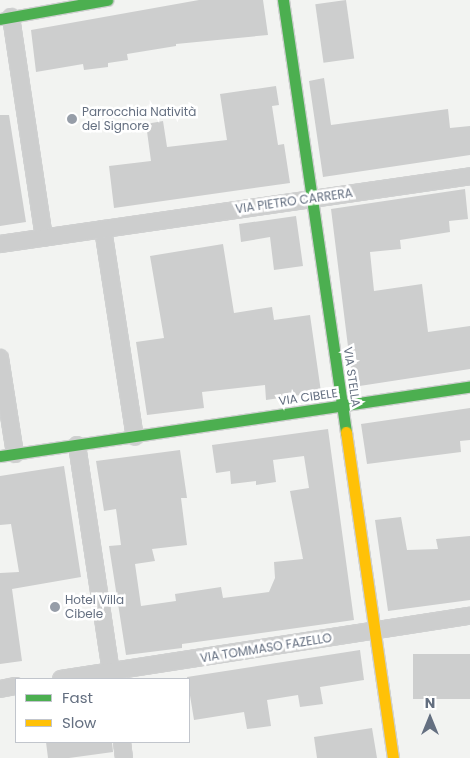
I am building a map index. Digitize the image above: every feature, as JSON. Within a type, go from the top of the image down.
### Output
[{"type":"street","points":[[44,238],[6,18],[107,0]]},
{"type":"street","name":"VIA STELLA","points":[[283,0],[313,199],[373,631],[393,758]]},
{"type":"street","name":"VIA PIETRO CARRERA","points":[[0,244],[470,176]]},
{"type":"street","points":[[111,228],[142,436]]},
{"type":"street","points":[[0,358],[8,455]]},
{"type":"street","name":"VIA CIBELE","points":[[8,455],[470,387]]},
{"type":"street","points":[[77,445],[112,675]]},
{"type":"street","name":"VIA TOMMASO FAZELLO","points":[[74,678],[112,675],[470,616]]},
{"type":"street","points":[[0,689],[15,686]]},
{"type":"street","points":[[122,743],[124,758]]},
{"type":"building","points":[[199,0],[263,0],[268,35],[176,44],[176,46],[127,54],[128,60],[108,63],[108,67],[84,70],[83,64],[36,72],[31,30]]},
{"type":"building","points":[[346,0],[354,58],[324,63],[315,4]]},
{"type":"building","points":[[324,78],[331,125],[448,109],[450,128],[470,126],[470,155],[323,177],[309,81]]},
{"type":"building","points":[[276,86],[279,105],[272,106],[278,145],[284,144],[290,183],[114,208],[109,166],[151,161],[146,124],[163,121],[167,147],[227,140],[220,94]]},
{"type":"building","points":[[0,115],[9,115],[26,222],[0,226]]},
{"type":"building","points":[[465,189],[468,219],[449,221],[450,232],[400,240],[401,249],[370,252],[374,291],[422,284],[428,332],[470,326],[470,369],[353,387],[331,209]]},
{"type":"building","points":[[296,216],[303,266],[274,270],[270,237],[241,242],[239,224]]},
{"type":"building","points":[[223,244],[234,313],[272,307],[274,320],[310,315],[321,392],[266,400],[265,385],[202,392],[204,408],[147,415],[136,342],[164,338],[150,256]]},
{"type":"building","points":[[470,408],[470,440],[460,441],[461,452],[367,464],[361,424]]},
{"type":"building","points":[[328,429],[354,620],[182,644],[182,648],[126,655],[109,546],[121,545],[116,509],[104,511],[96,461],[180,450],[187,498],[181,498],[187,545],[152,549],[155,561],[135,564],[141,606],[176,601],[175,594],[221,587],[223,598],[269,592],[275,578],[274,562],[303,559],[290,491],[309,488],[304,456],[273,460],[276,482],[256,485],[256,481],[231,484],[230,471],[216,473],[212,445]]},
{"type":"building","points":[[64,466],[81,577],[12,589],[22,661],[0,664],[0,573],[19,572],[11,524],[0,525],[0,476]]},
{"type":"building","points":[[401,517],[407,550],[438,549],[436,539],[470,536],[470,600],[388,611],[375,520]]},
{"type":"building","points":[[360,650],[364,680],[320,687],[323,704],[300,707],[298,695],[267,700],[271,726],[247,729],[244,712],[194,720],[190,695],[190,678],[187,677]]},
{"type":"building","points":[[413,654],[470,654],[470,699],[413,699]]},
{"type":"building","points":[[372,728],[377,758],[317,758],[314,737]]},
{"type":"building","points":[[46,743],[112,743],[113,752],[69,758],[48,758]]},
{"type":"traffic: fast","points":[[0,19],[107,0]]},
{"type":"traffic: fast","points":[[283,0],[346,432]]},
{"type":"traffic: fast","points":[[0,456],[470,387]]},
{"type":"traffic: slow","points":[[346,432],[393,758]]},
{"type":"place","name":"Parrocchia Natività del Signore","points":[[72,119]]},
{"type":"place","name":"Hotel Villa Cibele","points":[[55,607]]}]
